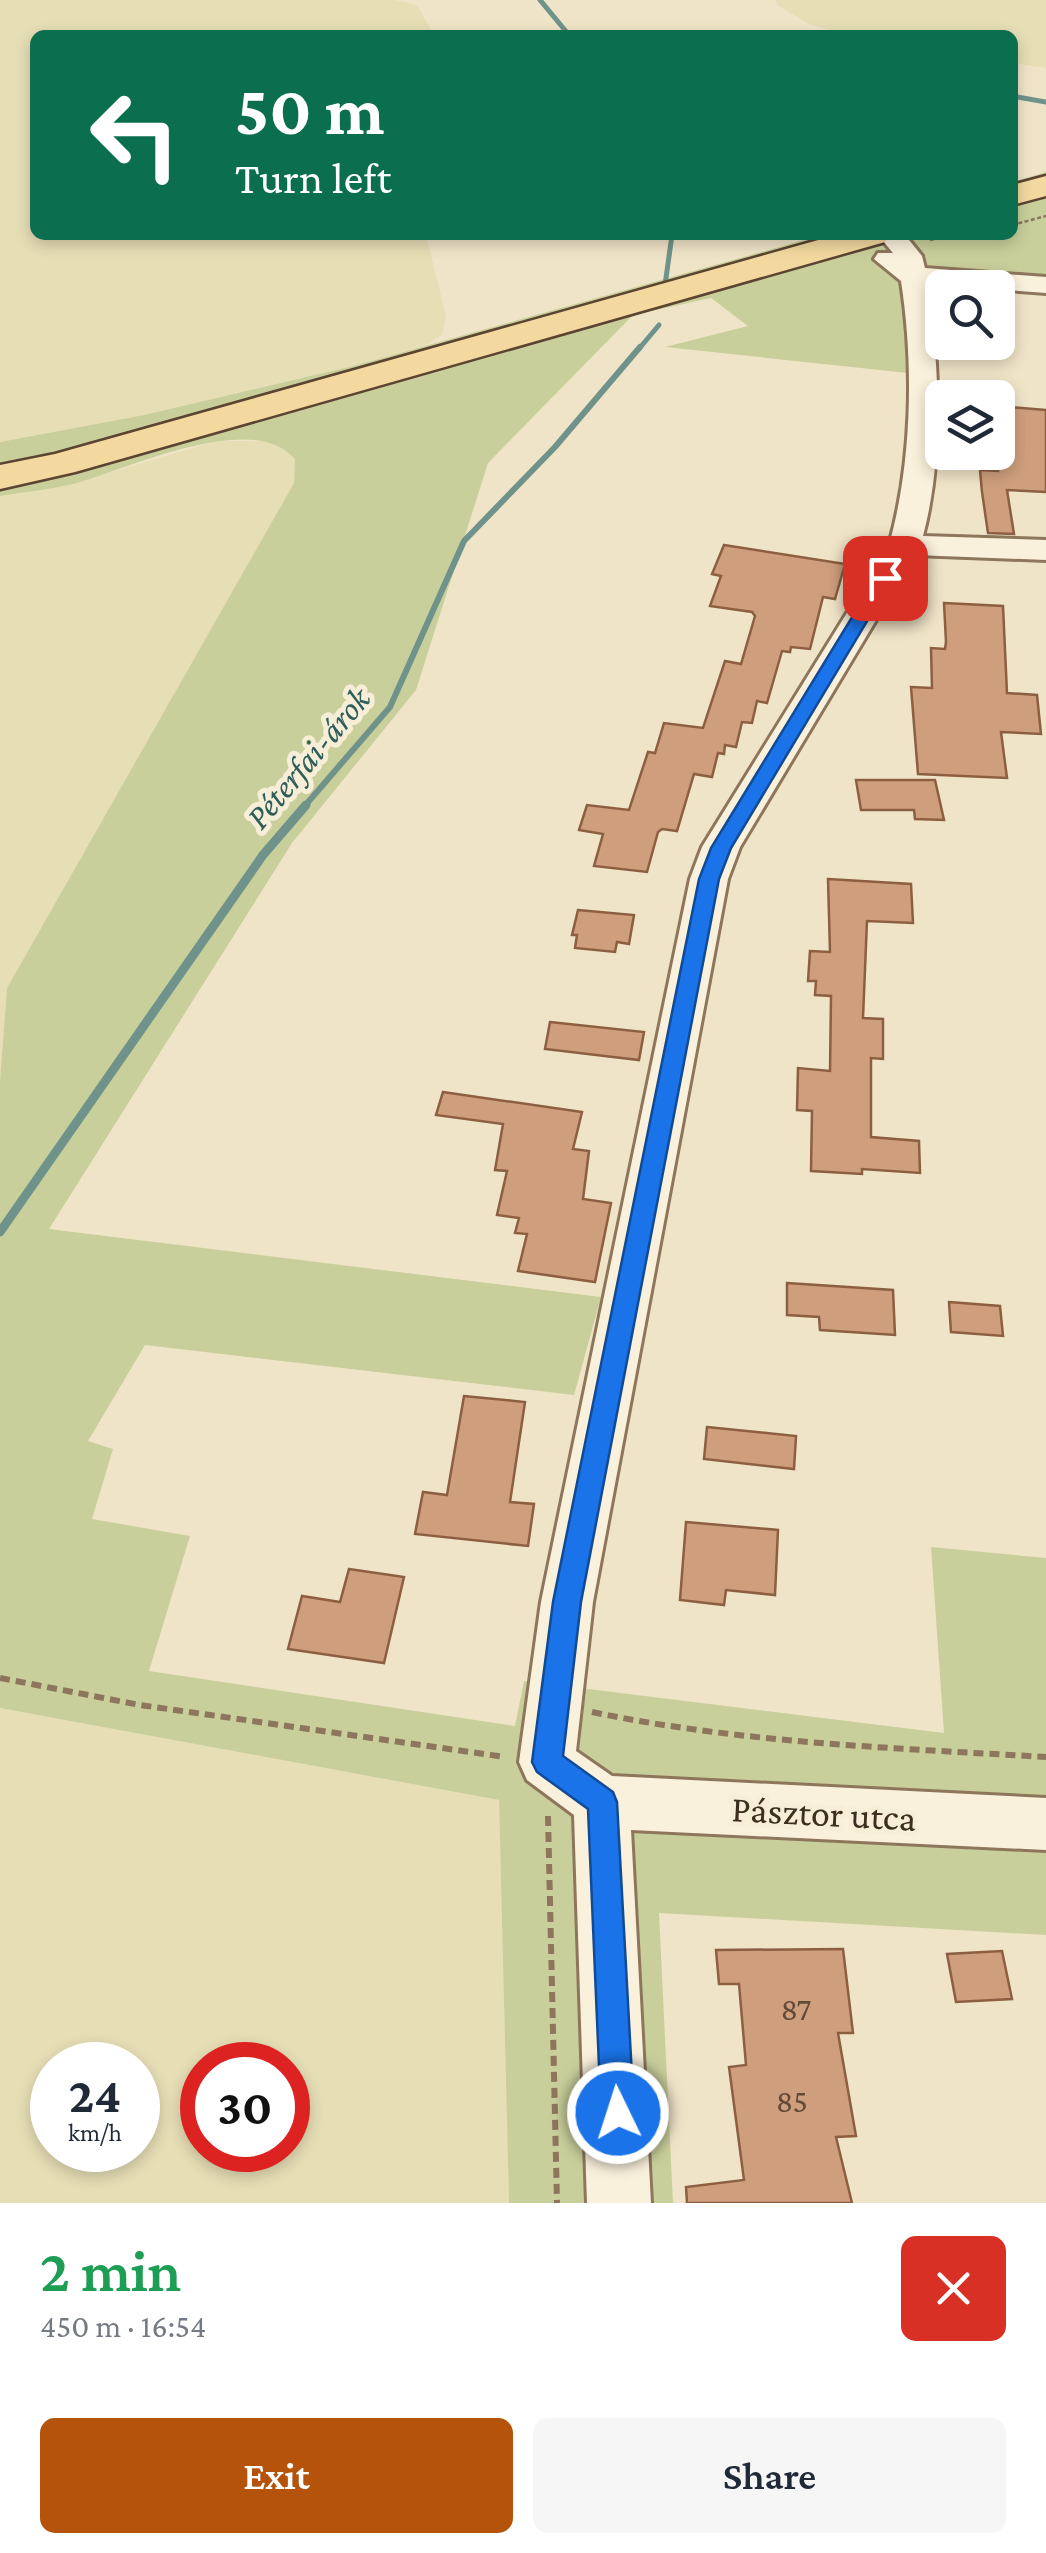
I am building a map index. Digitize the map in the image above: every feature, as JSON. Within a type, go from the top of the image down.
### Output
[{"type":"main road","points":[[1018,193],[1046,186]]},
{"type":"main road","points":[[0,476],[80,459],[855,240]]},
{"type":"street","points":[[865,240],[910,275],[1046,285]]},
{"type":"street","points":[[619,2203],[602,1802],[547,1762],[553,1698],[567,1602],[709,879],[721,848],[905,545],[915,518],[921,365],[910,257],[895,240]]},
{"type":"street","points":[[905,545],[1046,550]]},
{"type":"street","name":"Pásztor utca","points":[[602,1802],[1046,1824]]},
{"type":"path","points":[[1018,223],[1046,216]]},
{"type":"path","points":[[0,1678],[140,1705],[547,1762],[557,2203]]},
{"type":"path","points":[[553,1698],[598,1714],[650,1724],[794,1742],[1046,1757]]},
{"type":"shaded area","points":[[0,0],[395,0],[417,5],[431,30],[30,30],[30,240],[427,240],[446,316],[442,335],[426,345],[353,366],[144,415],[0,442]]},
{"type":"shaded area","points":[[776,0],[1046,0],[1046,68],[1018,64],[1018,30],[829,30],[809,24],[777,5]]},
{"type":"shaded area","points":[[216,441],[272,441],[285,447],[295,459],[294,483],[7,988],[0,1081],[0,496],[68,485]]},
{"type":"shaded area","points":[[0,1708],[499,1800],[509,2203],[0,2203]]},
{"type":"green space","points":[[1046,172],[1046,293],[1015,291],[1015,270],[925,270],[925,360],[937,360],[936,376],[665,347],[748,326],[711,298],[633,315],[488,463],[416,690],[292,843],[49,1229],[601,1297],[574,1395],[145,1345],[88,1441],[113,1449],[92,1519],[190,1536],[149,1671],[515,1726],[524,1681],[944,1733],[931,1547],[1046,1558],[1046,1935],[659,1913],[673,2203],[509,2203],[499,1800],[0,1708],[0,1081],[7,988],[294,483],[295,459],[275,445],[249,440],[219,441],[69,485],[0,496],[0,442],[144,415],[353,366],[804,240],[1018,240],[1018,180]]},
{"type":"building","points":[[1015,407],[1046,410],[1046,492],[1007,490],[1014,534],[988,533],[980,470],[1015,470]]},
{"type":"building","points":[[724,545],[845,564],[835,599],[823,597],[810,649],[791,647],[790,652],[782,651],[767,703],[757,701],[752,723],[742,722],[736,747],[725,745],[724,754],[718,753],[712,777],[694,774],[677,831],[658,832],[647,872],[594,866],[603,834],[579,830],[587,805],[629,810],[648,752],[655,753],[664,723],[703,728],[725,661],[741,664],[755,616],[752,612],[710,606],[721,576],[712,574]]},
{"type":"building","points":[[944,603],[1003,606],[1007,693],[1037,695],[1041,734],[1001,732],[1007,778],[918,774],[911,687],[932,688],[931,648],[945,649],[946,642]]},
{"type":"building","points":[[856,780],[935,780],[944,820],[915,819],[914,810],[861,810]]},
{"type":"building","points":[[828,879],[911,884],[913,923],[867,921],[863,1018],[883,1019],[883,1059],[871,1058],[871,1137],[919,1141],[920,1173],[811,1171],[812,1111],[797,1110],[798,1068],[830,1071],[831,996],[815,995],[816,981],[808,981],[810,951],[830,952]]},
{"type":"building","points":[[578,910],[634,915],[629,944],[617,942],[615,952],[575,948],[577,935],[572,935]]},
{"type":"building","points":[[550,1022],[644,1032],[639,1060],[545,1049]]},
{"type":"building","points":[[443,1092],[582,1112],[573,1149],[589,1151],[583,1199],[611,1203],[595,1282],[518,1271],[527,1234],[515,1233],[519,1218],[497,1215],[507,1171],[495,1170],[503,1124],[436,1115]]},
{"type":"building","points":[[787,1283],[893,1290],[895,1335],[820,1330],[819,1317],[787,1315]]},
{"type":"building","points":[[949,1302],[1000,1306],[1003,1336],[951,1332]]},
{"type":"building","points":[[464,1396],[525,1402],[510,1502],[534,1504],[528,1546],[415,1534],[423,1492],[447,1495]]},
{"type":"building","points":[[707,1427],[796,1436],[794,1469],[704,1459]]},
{"type":"building","points":[[686,1522],[778,1530],[775,1595],[726,1590],[724,1605],[680,1600]]},
{"type":"building","points":[[349,1569],[404,1577],[384,1663],[288,1649],[302,1596],[340,1602]]},
{"type":"building","points":[[843,1949],[853,2033],[838,2033],[856,2136],[836,2137],[852,2203],[687,2203],[686,2187],[744,2180],[729,2067],[746,2065],[739,1984],[719,1984],[716,1950]]},
{"type":"building","points":[[1002,1951],[1012,1999],[956,2002],[947,1954]]},
{"type":"waterway","name":"Péterfai-árok","points":[[540,0],[565,30]]},
{"type":"waterway","points":[[1018,97],[1046,102]]},
{"type":"waterway","name":"Péterfai-árok","points":[[665,285],[671,240]]},
{"type":"waterway","name":"Péterfai-árok","points":[[638,350],[659,325]]},
{"type":"waterway","name":"Péterfai-árok","points":[[303,808],[390,707],[464,541],[555,447],[640,347]]},
{"type":"waterway","name":"Péterfai-árok","points":[[0,1232],[263,855],[306,805]]},
{"type":"route","points":[[618,2113],[602,1802],[547,1762],[567,1602],[709,879],[721,848],[885,578]]}]
